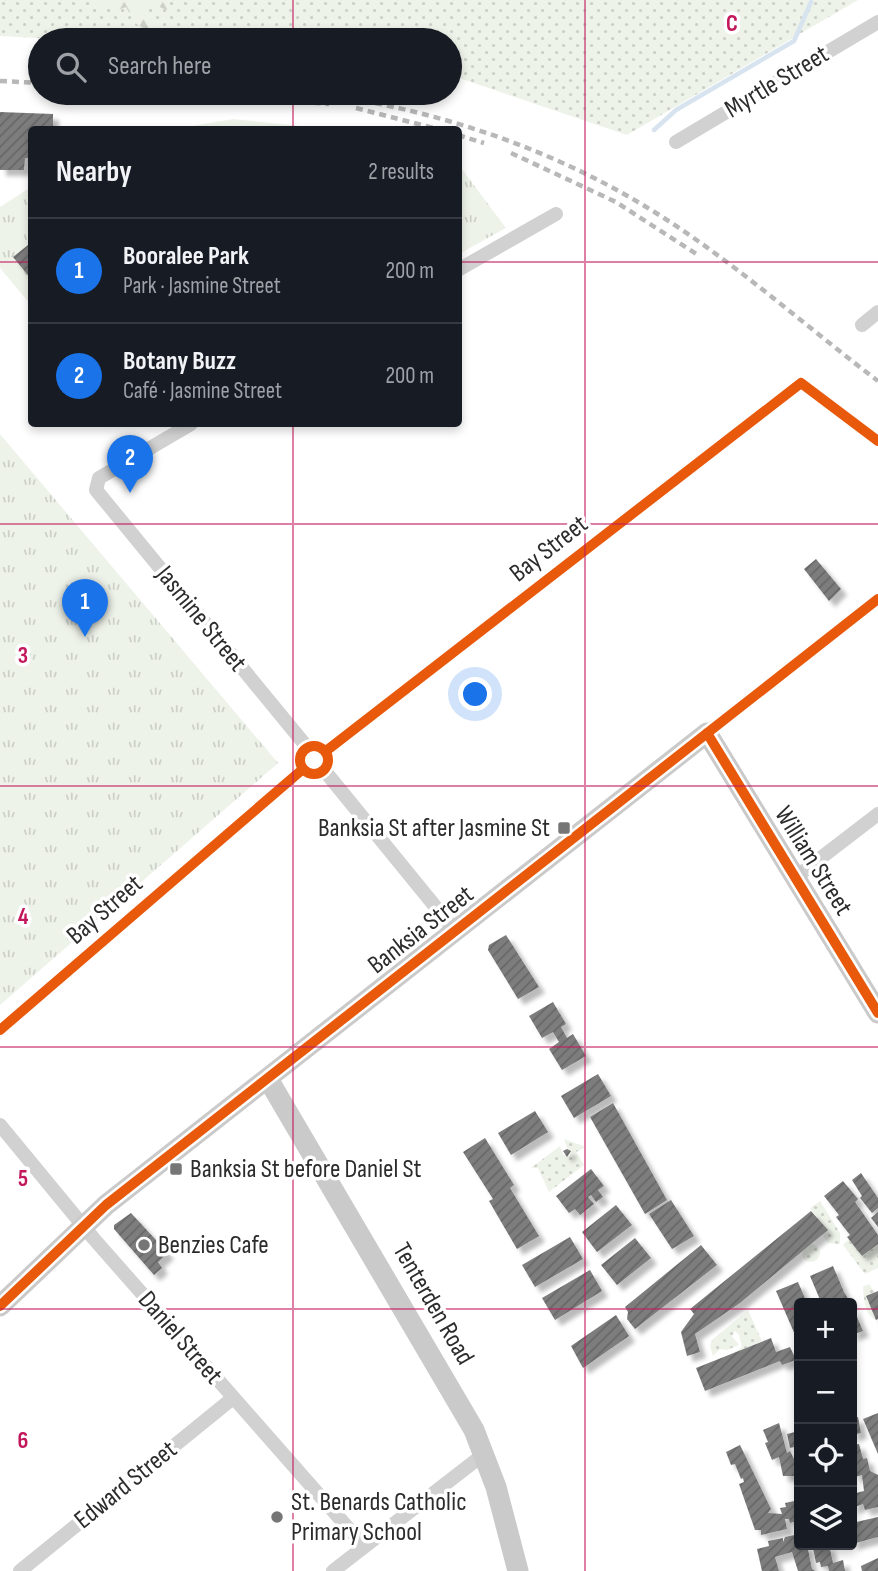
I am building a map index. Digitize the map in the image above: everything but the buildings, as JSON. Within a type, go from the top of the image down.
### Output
[{"type":"street","name":"Myrtle Street","points":[[676,142],[878,22]]},
{"type":"street","points":[[462,268],[556,214]]},
{"type":"street","points":[[862,325],[878,312]]},
{"type":"street","name":"Bay Street","points":[[326,751],[801,383],[878,441]]},
{"type":"street","name":"Jasmine Street","points":[[186,427],[99,478],[96,490],[306,747]]},
{"type":"street","name":"Banksia Street","points":[[0,1306],[83,1225],[878,598]]},
{"type":"street","name":"William Street","points":[[707,733],[878,1013]]},
{"type":"street","points":[[317,746],[326,751],[328,761],[324,770],[313,774],[303,769],[300,757],[306,747],[317,746]]},
{"type":"street","name":"Bay Street","points":[[0,1030],[303,769]]},
{"type":"street","points":[[324,770],[456,932]]},
{"type":"street","points":[[796,877],[878,814]]},
{"type":"street","name":"Tenterden Road","points":[[268,1079],[467,1418],[484,1454],[518,1571]]},
{"type":"street","name":"Daniel Street","points":[[0,1125],[83,1225],[364,1546]]},
{"type":"street","name":"Edward Street","points":[[20,1571],[233,1398]]},
{"type":"street","points":[[332,1571],[484,1454]]},
{"type":"green space","points":[[0,0],[858,0],[627,135],[462,79],[462,28],[28,28],[28,38],[0,36]]},
{"type":"green space","points":[[100,0],[163,0],[169,3],[167,10],[152,4],[143,7],[147,18],[157,25],[152,28],[143,28],[135,23],[126,7],[118,10],[100,6]]},
{"type":"green space","points":[[233,119],[301,126],[192,126]]},
{"type":"green space","points":[[462,169],[506,228],[462,252]]},
{"type":"green space","points":[[28,189],[28,301],[0,268],[0,207]]},
{"type":"green space","points":[[0,434],[278,763],[0,1005]]},
{"type":"green space","points":[[564,1139],[586,1147],[576,1152],[584,1165],[549,1192],[538,1168],[531,1168],[560,1146],[563,1155],[570,1156]]},
{"type":"green space","points":[[820,1201],[840,1233],[840,1244],[828,1243],[823,1236],[827,1230],[810,1208]]},
{"type":"green space","points":[[849,1239],[862,1256],[878,1244],[878,1268],[865,1274],[843,1245]]},
{"type":"green space","points":[[811,1244],[817,1247],[820,1253],[817,1259],[811,1262],[805,1259],[802,1253],[805,1247]]},
{"type":"green space","points":[[869,1284],[875,1293],[866,1297],[876,1320],[869,1314],[864,1301],[863,1287]]},
{"type":"green space","points":[[748,1310],[762,1341],[730,1355],[742,1347],[735,1331],[732,1336],[739,1345],[727,1350],[720,1349],[713,1356],[710,1346],[712,1340]]},
{"type":"waterway","points":[[654,130],[676,110],[794,41],[811,2]]},
{"type":"railway","points":[[0,81],[28,82]]},
{"type":"railway","points":[[382,105],[454,122],[498,137],[585,173],[627,195],[748,278],[878,381]]},
{"type":"railway","points":[[356,108],[426,126]]},
{"type":"railway","points":[[462,136],[484,143]]},
{"type":"railway","points":[[511,153],[616,202],[698,255]]},
{"type":"cycle path","points":[[326,751],[801,383],[878,441]]},
{"type":"cycle path","points":[[0,1306],[106,1205],[878,599]]},
{"type":"cycle path","points":[[707,733],[878,1013]]},
{"type":"cycle path","points":[[314,746],[324,750],[328,760],[324,770],[314,774],[304,770],[300,760],[304,750],[314,746]]},
{"type":"cycle path","points":[[0,1030],[303,769]]},
{"type":"place","name":"Botany Buzz","points":[[130,493]]},
{"type":"place","name":"Booralee Park","points":[[85,637]]},
{"type":"place","name":"Banksia St after Jasmine St","points":[[564,828]]},
{"type":"place","name":"Banksia St before Daniel St","points":[[176,1169]]},
{"type":"place","name":"Benzies Cafe","points":[[144,1245]]},
{"type":"place","name":"St. Benards Catholic Primary School","points":[[277,1517]]}]
